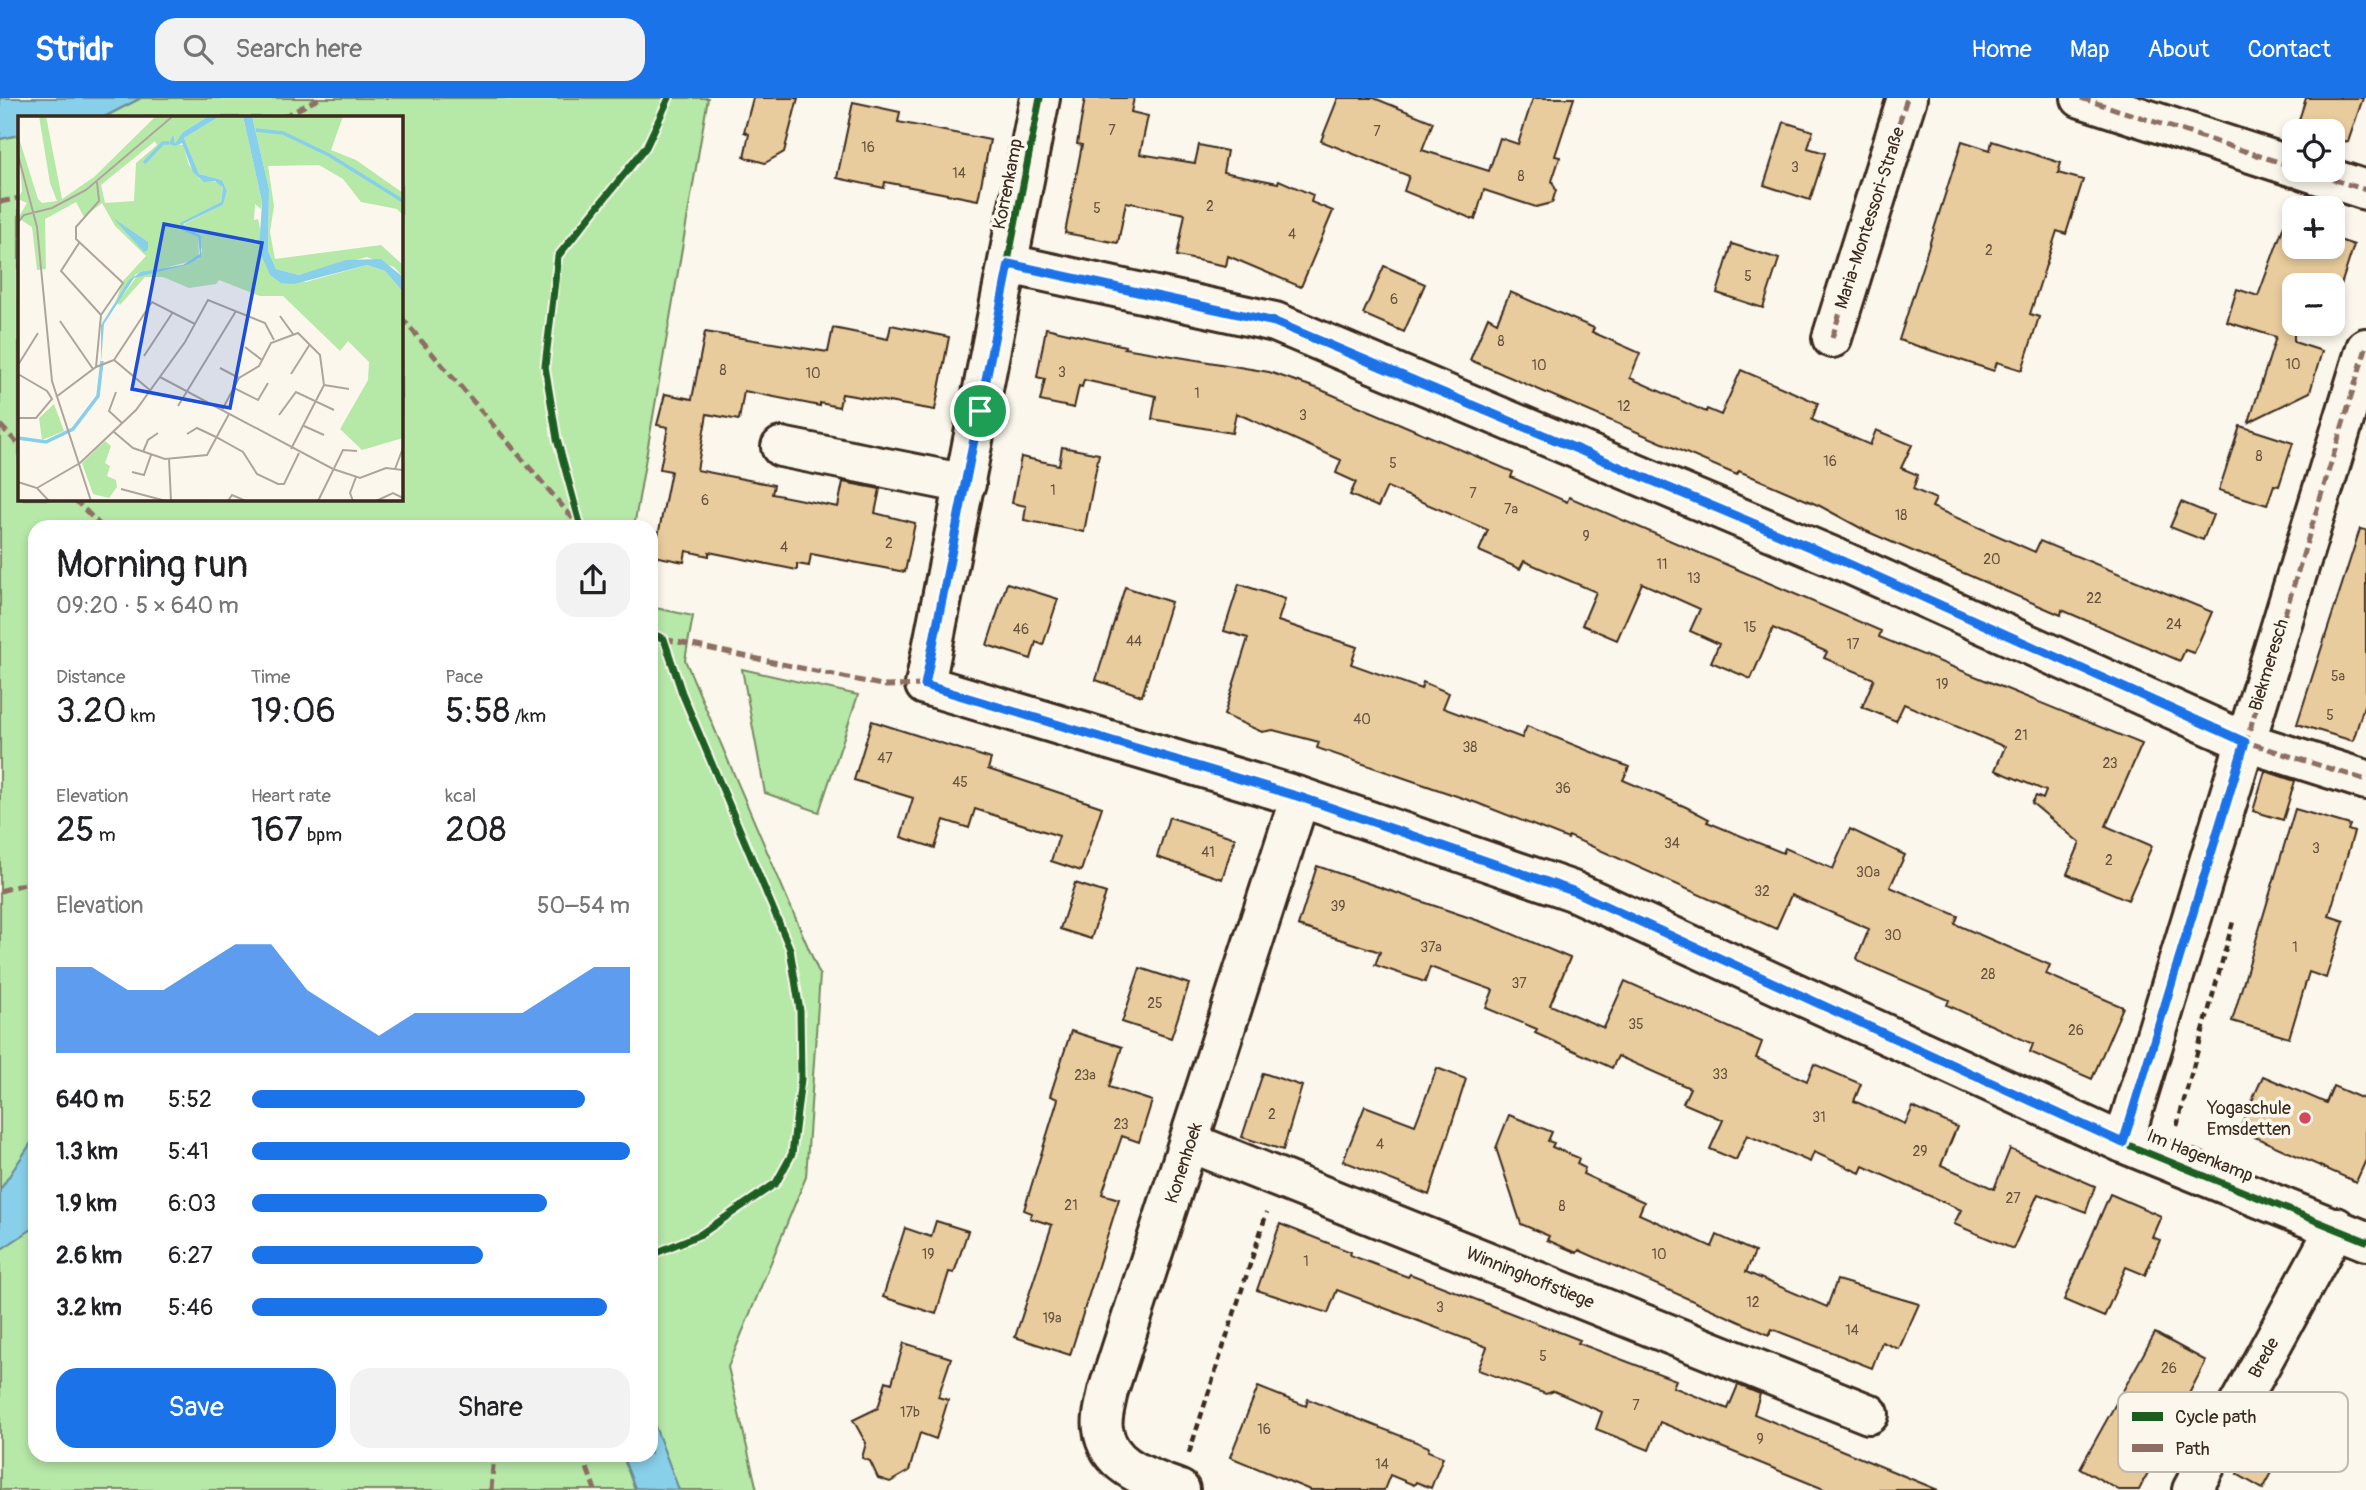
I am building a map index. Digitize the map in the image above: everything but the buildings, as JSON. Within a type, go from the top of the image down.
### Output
[{"type":"street","name":"Maria-Montessori-Straße","points":[[1832,338],[1908,98]]},
{"type":"street","points":[[2081,98],[2282,163]]},
{"type":"street","name":"Korrenkamp","points":[[925,685],[1009,264],[1036,99]]},
{"type":"street","points":[[2341,182],[2366,190]]},
{"type":"street","points":[[1009,264],[1275,322],[1825,554],[2245,742],[2366,780]]},
{"type":"street","name":"Biekmeresch","points":[[2123,1143],[2366,348]]},
{"type":"street","points":[[781,447],[966,484]]},
{"type":"street","name":"Im Hagenkamp","points":[[925,685],[1300,797],[1573,891],[2123,1143],[2351,1234]]},
{"type":"street","name":"Konenhoek","points":[[1179,1490],[1137,1473],[1114,1459],[1102,1429],[1108,1391],[1191,1143],[1300,797]]},
{"type":"street","name":"Winninghoffstiege","points":[[1191,1143],[1869,1414]]},
{"type":"street","name":"Brede","points":[[2253,1392],[2351,1234]]},
{"type":"street","name":"Brede","points":[[2192,1490],[2203,1472]]},
{"type":"path","points":[[1179,1490],[1278,1178]]},
{"type":"green space","points":[[141,98],[708,98],[635,520],[28,520],[28,1148],[0,1190],[0,139],[18,135],[18,500],[402,500],[402,116],[106,116]]},
{"type":"green space","points":[[658,608],[693,616],[685,660],[820,975],[806,1177],[728,1367],[757,1490],[679,1490],[658,1434]]},
{"type":"green space","points":[[742,669],[858,695],[819,812],[765,793]]},
{"type":"green space","points":[[28,1232],[28,1462],[625,1462],[635,1490],[0,1490],[0,1250]]},
{"type":"water","points":[[0,98],[141,98],[106,116],[18,116],[18,135],[0,139]]},
{"type":"water","points":[[28,1148],[28,1232],[0,1250],[0,1190]]},
{"type":"water","points":[[658,1434],[679,1490],[635,1488],[625,1462],[658,1462]]},
{"type":"marked path","points":[[285,116],[320,98]]},
{"type":"marked path","points":[[1832,338],[1907,98]]},
{"type":"marked path","points":[[2081,98],[2282,163]]},
{"type":"marked path","points":[[2341,182],[2366,190]]},
{"type":"marked path","points":[[0,202],[18,198]]},
{"type":"marked path","points":[[402,318],[574,520]]},
{"type":"marked path","points":[[2366,348],[2246,742],[2366,780]]},
{"type":"marked path","points":[[0,425],[18,444]]},
{"type":"marked path","points":[[75,500],[95,520]]},
{"type":"marked path","points":[[664,639],[886,686],[925,685]]},
{"type":"marked path","points":[[0,891],[28,883]]},
{"type":"marked path","points":[[491,1490],[493,1462]]},
{"type":"marked path","points":[[585,1462],[595,1490]]},
{"type":"cycle path","points":[[579,520],[557,439],[545,366],[558,256],[646,147],[669,98]]},
{"type":"cycle path","points":[[1040,98],[925,685],[1300,797],[1573,891],[2123,1143],[2366,1241]]},
{"type":"cycle path","points":[[658,636],[664,639],[682,693],[790,949],[800,1011],[801,1079],[792,1154],[776,1183],[701,1234],[658,1252]]},
{"type":"place","name":"Yogaschule Emsdetten","points":[[2305,1118]]},
{"type":"route","points":[[1009,264],[1275,322],[1838,559],[2245,742],[2123,1143],[1573,891],[1300,797],[925,685],[980,411],[1009,264]]}]
